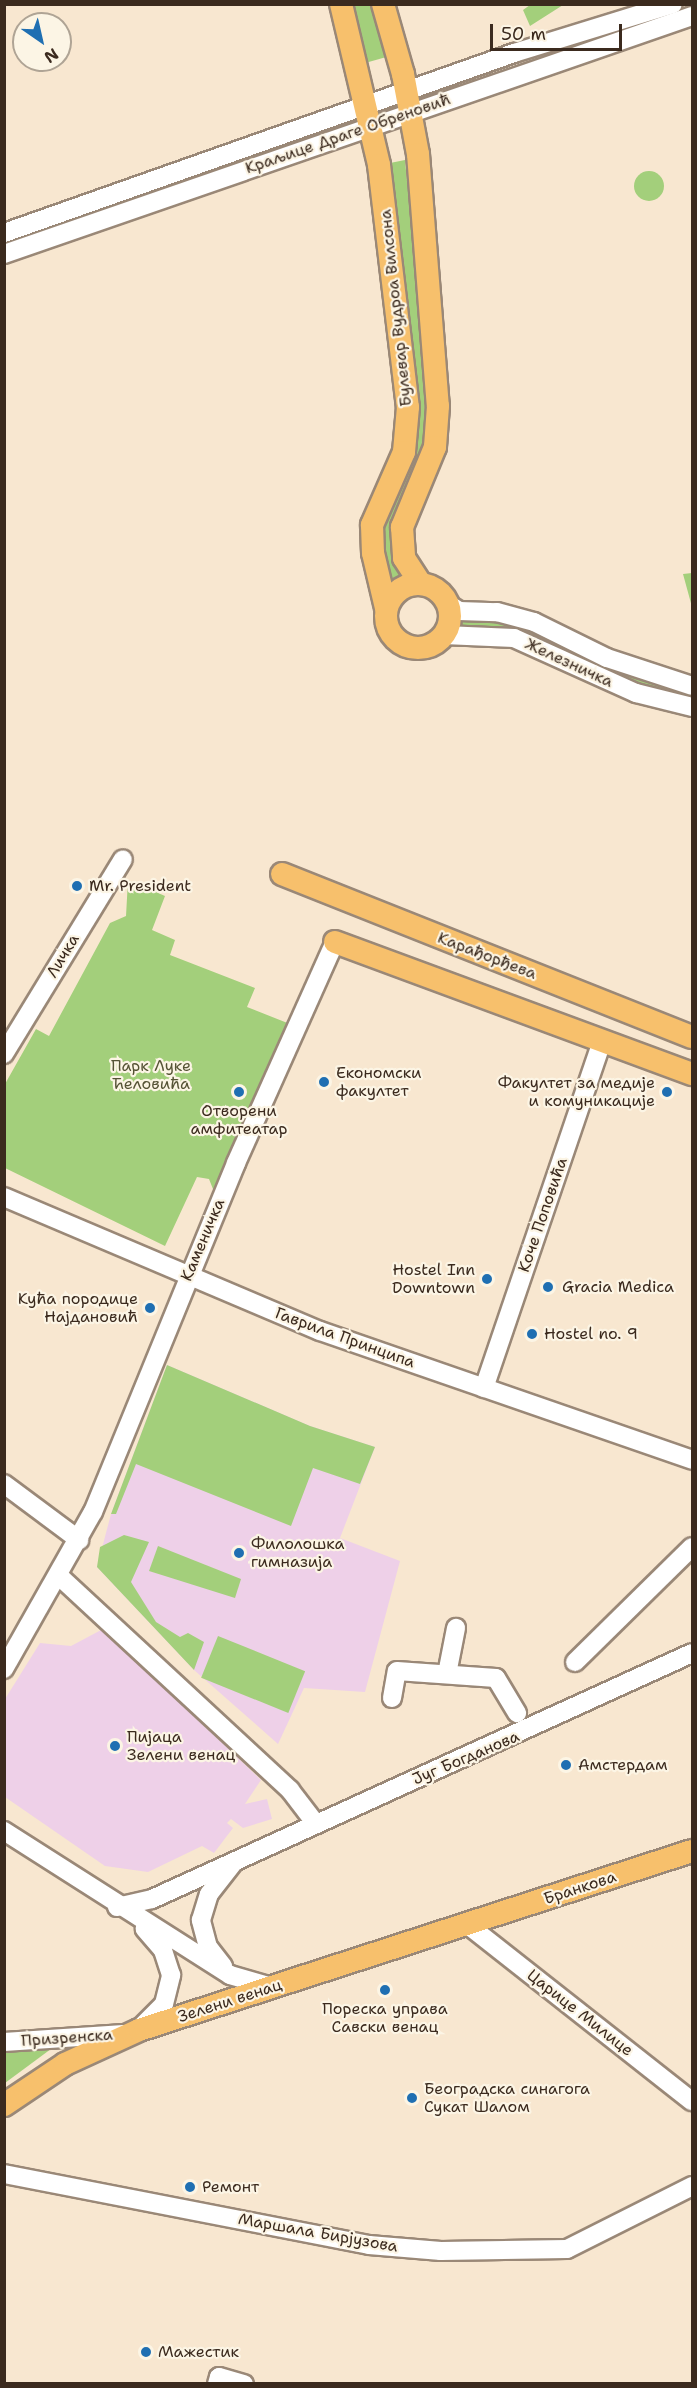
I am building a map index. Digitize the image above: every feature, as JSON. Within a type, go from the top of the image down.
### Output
[{"type":"main road","name":"Булевар Вудроа Вилсона","points":[[341,4],[370,115],[408,411],[404,452],[372,525],[373,552],[386,608]]},
{"type":"main road","name":"Булевар Вудроа Вилсона","points":[[383,4],[409,101],[439,411],[435,447],[402,527],[404,558],[420,583]]},
{"type":"main road","points":[[420,583],[435,588],[448,604],[444,635],[426,647],[400,644],[387,626],[386,608],[400,588],[420,583]]},
{"type":"main road","name":"Карађорђева","points":[[282,874],[693,1037]]},
{"type":"main road","points":[[335,942],[693,1074]]},
{"type":"main road","name":"Бранкова","points":[[468,1925],[693,1851]]},
{"type":"main road","name":"Зелени венац","points":[[4,2105],[65,2064],[134,2032],[468,1925]]},
{"type":"street","name":"Краљице Драге Обреновић","points":[[4,254],[370,115],[673,4]]},
{"type":"street","name":"Краљице Драге Обреновић","points":[[409,101],[693,16]]},
{"type":"street","name":"Краљице Драге Обреновић","points":[[4,233],[370,115]]},
{"type":"street","name":"Железничка","points":[[448,604],[459,611],[514,615],[607,658],[693,686]]},
{"type":"street","name":"Железничка","points":[[444,635],[514,638],[636,693],[693,707]]},
{"type":"street","name":"Личка","points":[[4,1054],[123,859]]},
{"type":"street","name":"Каменичка","points":[[79,1540],[187,1279],[335,942]]},
{"type":"street","name":"Коче Поповића","points":[[484,1388],[602,1042]]},
{"type":"street","name":"Гаврила Принципа","points":[[4,1197],[187,1279],[484,1388],[693,1460]]},
{"type":"street","points":[[4,1484],[79,1540],[4,1669]]},
{"type":"street","points":[[575,1662],[693,1547]]},
{"type":"street","points":[[58,1576],[290,1790],[316,1824]]},
{"type":"street","points":[[447,1674],[456,1628]]},
{"type":"street","name":"Југ Богданова","points":[[117,1907],[152,1899],[237,1858],[693,1653]]},
{"type":"street","points":[[392,1698],[397,1671],[496,1678],[518,1713]]},
{"type":"street","points":[[4,1831],[117,1907],[230,1975],[272,1987]]},
{"type":"street","name":"Југ Богданова","points":[[230,1975],[208,1947],[201,1920],[209,1894],[237,1858]]},
{"type":"street","points":[[134,1917],[163,1950],[171,1975],[164,2004],[134,2032]]},
{"type":"street","name":"Царице Милице","points":[[468,1925],[693,2102]]},
{"type":"street","name":"Призренска","points":[[4,2042],[134,2032]]},
{"type":"street","name":"Маршала Бирјузова","points":[[4,2174],[369,2245],[452,2250],[573,2247],[693,2186]]},
{"type":"street","points":[[217,2384],[219,2377],[244,2384]]},
{"type":"shaded area","name":"Филолошка гимназија","points":[[167,1365],[310,1426],[375,1447],[340,1538],[400,1561],[365,1692],[304,1688],[278,1744],[194,1670],[97,1567],[111,1514]]},
{"type":"shaded area","name":"Пијаца Зелени венац","points":[[103,1629],[261,1780],[245,1804],[267,1799],[272,1819],[243,1828],[231,1819],[227,1823],[233,1828],[214,1853],[202,1846],[148,1872],[105,1866],[5,1797],[5,1699],[40,1643],[71,1646]]},
{"type":"green space","points":[[341,5],[383,5],[397,54],[358,65]]},
{"type":"green space","points":[[530,5],[563,5],[530,26],[523,10]]},
{"type":"green space","points":[[405,160],[432,437],[404,503],[409,581],[391,587],[379,532],[405,467],[390,163]]},
{"type":"green space","points":[[649,171],[660,175],[664,186],[660,197],[649,201],[638,197],[634,186],[638,175]]},
{"type":"green space","points":[[692,573],[692,607],[683,574]]},
{"type":"green space","points":[[462,621],[520,624],[692,691],[692,701],[607,674],[526,633],[462,625]]},
{"type":"green space","name":"Парк Луке Ћеловића","points":[[128,880],[165,896],[152,930],[175,940],[170,955],[255,988],[247,1007],[295,1026],[215,1194],[209,1179],[197,1177],[165,1246],[5,1168],[5,1084],[36,1029],[49,1036],[110,923],[126,916]]},
{"type":"green space","points":[[167,1365],[310,1426],[375,1447],[360,1484],[313,1468],[291,1526],[136,1464],[116,1514],[111,1514]]},
{"type":"green space","points":[[124,1535],[149,1542],[131,1582],[156,1622],[180,1637],[188,1633],[204,1642],[194,1670],[97,1567],[100,1547]]},
{"type":"green space","points":[[158,1546],[241,1579],[235,1598],[149,1571]]},
{"type":"green space","points":[[218,1636],[305,1671],[288,1713],[201,1678]]},
{"type":"green space","points":[[55,2046],[5,2083],[4,2052]]},
{"type":"place","name":"Mr. President","points":[[77,886]]},
{"type":"place","name":"Економски факултет","points":[[324,1082]]},
{"type":"place","name":"Отворени амфитеатар","points":[[239,1092]]},
{"type":"place","name":"Факултет за медије и комуникације","points":[[667,1092]]},
{"type":"place","name":"Hostel Inn Downtown","points":[[487,1279]]},
{"type":"place","name":"Gracia Medica","points":[[548,1287]]},
{"type":"place","name":"Кућа породице Најдановић","points":[[150,1308]]},
{"type":"place","name":"Hostel no. 9","points":[[532,1334]]},
{"type":"place","name":"Филолошка гимназија","points":[[239,1553]]},
{"type":"place","name":"Пијаца Зелени венац","points":[[115,1746]]},
{"type":"place","name":"Амстердам","points":[[566,1765]]},
{"type":"place","name":"Пореска управа Савски венац","points":[[385,1990]]},
{"type":"place","name":"Београдска синагога Сукат Шалом","points":[[412,2098]]},
{"type":"place","name":"Ремонт","points":[[190,2187]]},
{"type":"place","name":"Мажестик","points":[[146,2352]]}]
